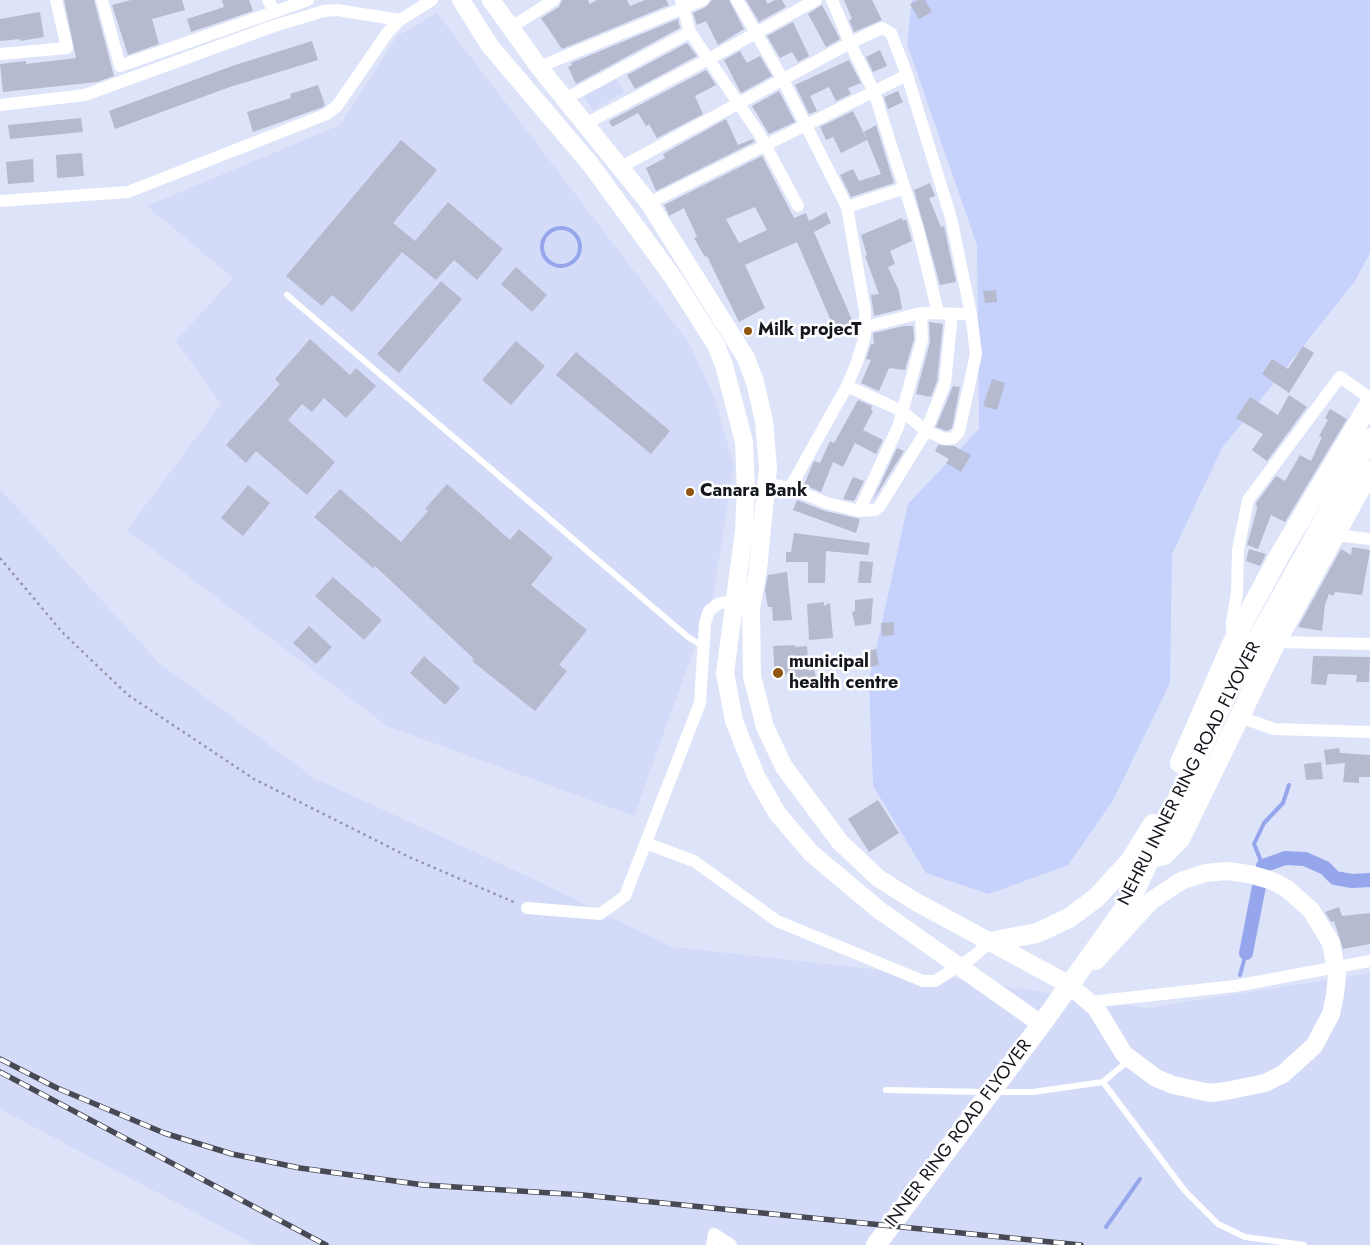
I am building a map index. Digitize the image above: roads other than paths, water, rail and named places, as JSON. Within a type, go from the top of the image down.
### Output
[{"type":"main road","points":[[990,942],[1038,933],[1069,918],[1096,898],[1130,861],[1150,832],[1232,644],[1279,556],[1370,403]]},
{"type":"main road","name":"NEHRU INNER RING ROAD FLYOVER","points":[[1044,1021],[1131,899],[1227,694],[1370,438]]},
{"type":"main road","points":[[1130,861],[1150,860],[1164,855],[1180,839],[1276,642],[1370,471]]},
{"type":"main road","name":"INNER RING ROAD FLYOVER","points":[[876,1245],[1044,1021]]},
{"type":"street","points":[[0,54],[66,48],[56,0]]},
{"type":"street","points":[[102,0],[120,66],[308,0]]},
{"type":"street","points":[[268,0],[276,12]]},
{"type":"street","points":[[0,200],[128,192],[327,114],[337,106],[379,44],[400,20],[432,0]]},
{"type":"street","points":[[461,0],[490,46],[591,165],[672,276],[716,345],[724,365],[745,451],[744,531],[725,672],[734,721],[756,776],[776,813],[811,853],[879,910],[1044,1021],[1150,901],[1181,881],[1205,873],[1228,871],[1270,880],[1299,898],[1315,915],[1331,943],[1337,975],[1331,1014],[1314,1046],[1283,1074],[1264,1083],[1244,1089],[1210,1093],[1164,1082],[1124,1054],[1090,1002],[1068,984],[916,902],[878,878],[840,842],[784,767],[765,726],[752,676],[751,609],[758,569],[768,468],[764,421],[755,382],[746,358],[648,203],[539,67],[491,0]]},
{"type":"street","points":[[510,28],[554,0]]},
{"type":"street","points":[[539,67],[682,4],[703,0]]},
{"type":"street","points":[[737,0],[782,78],[847,207],[865,312],[865,327],[857,362],[847,386],[790,488]]},
{"type":"street","points":[[585,124],[756,33],[794,6],[816,0]]},
{"type":"street","points":[[832,0],[874,92],[905,188],[938,313]]},
{"type":"street","points":[[682,4],[690,32],[765,144],[798,206]]},
{"type":"street","points":[[0,105],[85,95],[274,26],[324,11],[337,10],[400,20]]},
{"type":"street","points":[[621,167],[782,78],[850,43],[882,28],[891,33],[907,75],[951,218],[971,314],[976,354],[959,432],[953,438],[945,439],[926,431],[902,411],[847,386]]},
{"type":"street","points":[[565,99],[690,32]]},
{"type":"street","points":[[648,203],[765,144],[806,127],[907,75]]},
{"type":"street","points":[[847,207],[905,188]]},
{"type":"street","points":[[865,327],[921,313],[971,314]]},
{"type":"street","points":[[859,511],[898,427],[922,340],[921,313]]},
{"type":"street","points":[[766,483],[790,488],[827,503],[859,511],[875,510],[880,506],[926,431],[945,383],[952,314]]},
{"type":"street","points":[[1232,644],[1232,622],[1237,593],[1238,550],[1248,500],[1340,377],[1370,398]]},
{"type":"street","points":[[1335,535],[1370,539]]},
{"type":"street","points":[[527,908],[600,914],[625,896],[648,844],[700,702],[705,623],[709,611],[718,604],[734,600]]},
{"type":"street","points":[[1276,642],[1370,644]]},
{"type":"street","points":[[1240,717],[1274,729],[1370,732]]},
{"type":"street","points":[[648,844],[694,861],[777,921],[923,982],[935,981],[973,957],[990,942]]},
{"type":"street","points":[[1090,1002],[1235,986],[1370,961]]},
{"type":"street","points":[[712,1245],[714,1234],[731,1245]]},
{"type":"lane","points":[[287,295],[688,637],[704,647]]},
{"type":"lane","points":[[886,1090],[935,1089],[1014,1094],[1103,1082],[1130,1060]]},
{"type":"lane","points":[[1103,1082],[1185,1191],[1218,1224],[1245,1237],[1304,1245]]},
{"type":"waterway","points":[[561,228],[575,233],[580,247],[575,261],[561,266],[547,261],[542,247],[547,233],[561,228]]},
{"type":"waterway","points":[[1263,866],[1254,844],[1264,823],[1283,803],[1289,785]]},
{"type":"waterway","points":[[1246,953],[1263,866],[1285,858],[1305,859],[1325,868],[1335,878],[1352,881],[1370,880]]},
{"type":"waterway","points":[[1240,975],[1246,953]]},
{"type":"waterway","points":[[1106,1227],[1140,1179]]},
{"type":"railway","points":[[0,1059],[57,1088],[164,1133],[232,1154],[300,1168],[424,1185],[583,1195],[1081,1245]]},
{"type":"railway","points":[[0,1072],[326,1245]]},
{"type":"place","name":"Milk projecT","points":[[748,331]]},
{"type":"place","name":"Canara Bank","points":[[690,492]]},
{"type":"place","name":"municipal health centre","points":[[778,673]]}]
